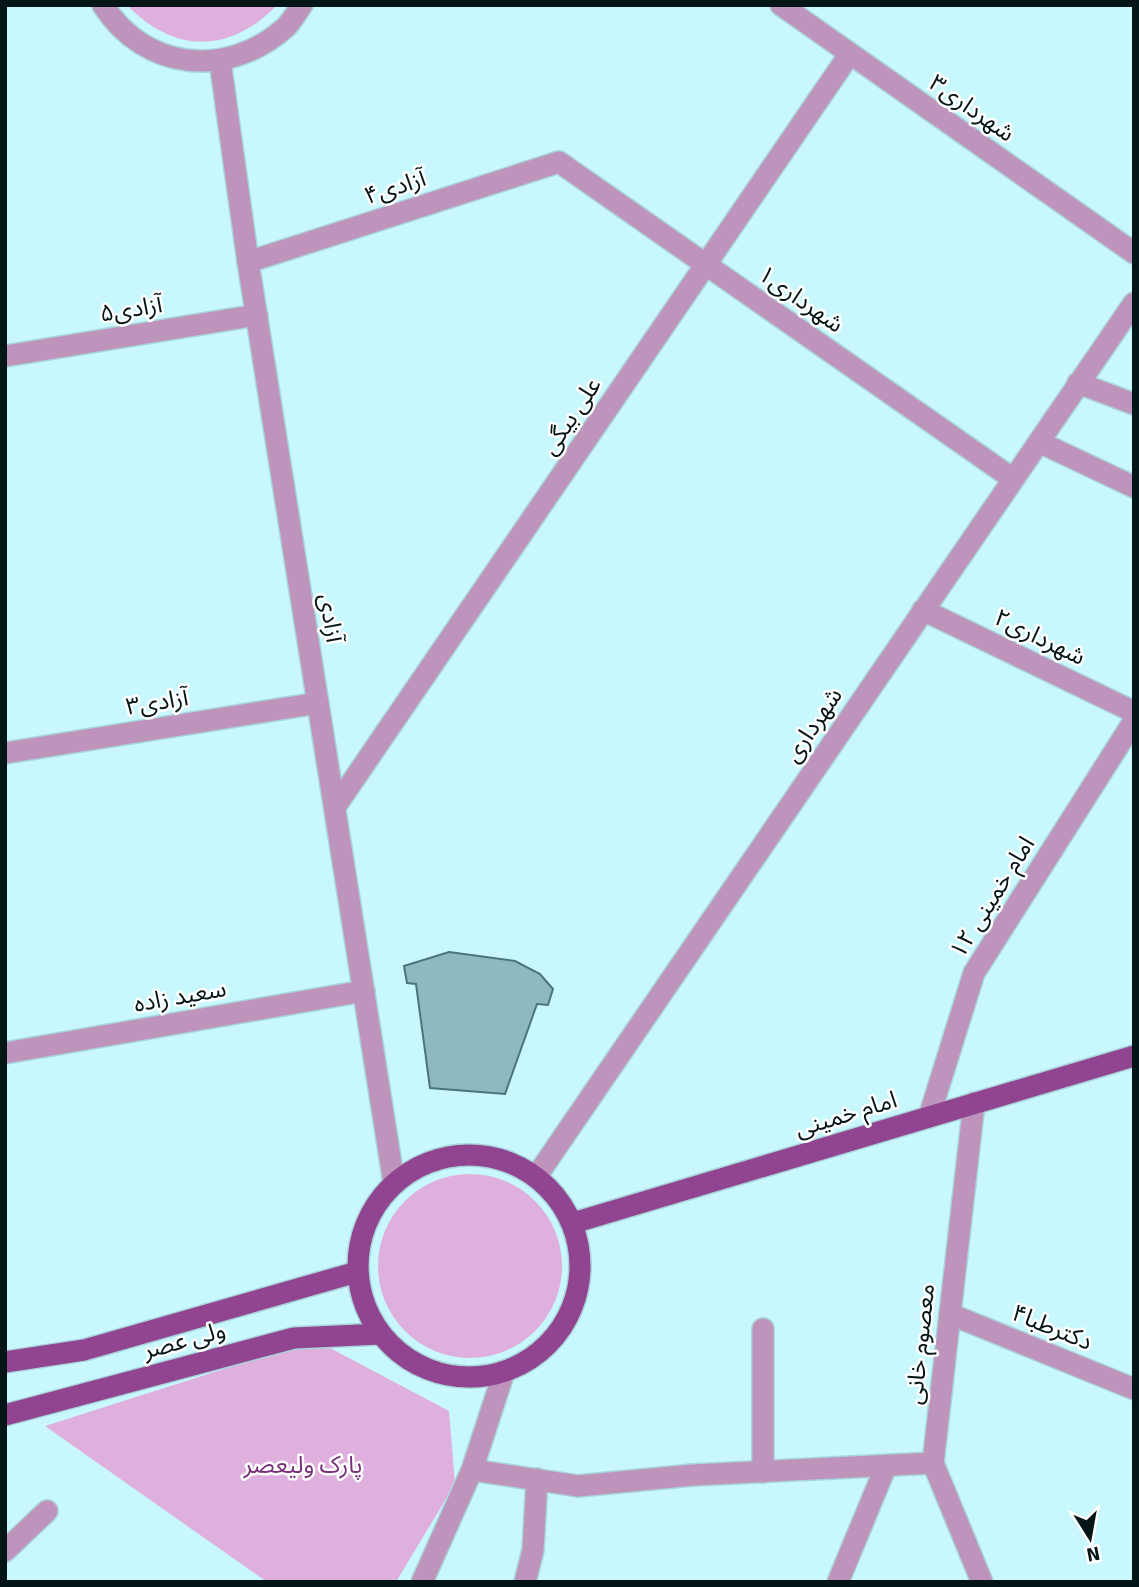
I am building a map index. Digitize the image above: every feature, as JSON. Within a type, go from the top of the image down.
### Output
[{"type":"main road","name":"امام خمینی","points":[[573,1223],[1134,1056]]},
{"type":"main road","points":[[464,1155],[502,1159],[536,1177],[557,1197],[573,1223],[581,1260],[577,1298],[560,1332],[535,1356],[504,1372],[470,1378],[436,1373],[404,1358],[380,1334],[363,1304],[357,1272],[360,1238],[373,1208],[394,1183],[426,1163],[464,1155]]},
{"type":"main road","name":"ولی عصر","points":[[5,1362],[85,1350],[357,1272]]},
{"type":"main road","name":"ولی عصر","points":[[5,1415],[294,1338],[380,1334]]},
{"type":"street","points":[[103,5],[115,24],[145,48],[181,60],[220,61],[256,49],[288,26],[302,5]]},
{"type":"street","name":"شهرداری۳","points":[[781,5],[1134,253]]},
{"type":"street","name":"علی بیگی","points":[[335,807],[849,55]]},
{"type":"street","name":"آزادی","points":[[220,61],[248,262],[394,1183]]},
{"type":"street","name":"شهرداری۱","points":[[559,162],[1013,480]]},
{"type":"street","name":"آزادی۴","points":[[248,262],[559,162]]},
{"type":"street","name":"شهرداری","points":[[536,1177],[1134,303]]},
{"type":"street","name":"آزادی۵","points":[[8,358],[257,316]]},
{"type":"street","points":[[1078,383],[1134,404]]},
{"type":"street","points":[[1039,442],[1134,487]]},
{"type":"street","name":"شهرداری۲","points":[[923,610],[1134,712]]},
{"type":"street","name":"آزادی۳","points":[[5,753],[318,703]]},
{"type":"street","name":"امام خمینی ۱۲","points":[[929,1117],[974,973],[1134,721]]},
{"type":"street","name":"سعید زاده","points":[[5,1053],[364,991]]},
{"type":"street","name":"معصوم خانی","points":[[974,1103],[933,1463],[982,1582]]},
{"type":"street","name":"دکترطبا۴","points":[[950,1314],[1134,1389]]},
{"type":"street","points":[[763,1329],[763,1472]]},
{"type":"street","points":[[422,1582],[472,1470],[504,1372]]},
{"type":"street","points":[[472,1470],[578,1486],[693,1475],[933,1463]]},
{"type":"street","points":[[838,1582],[886,1466]]},
{"type":"street","points":[[525,1582],[533,1550],[537,1479]]},
{"type":"street","points":[[5,1551],[47,1511]]},
{"type":"green space","points":[[127,5],[277,5],[240,33],[202,42],[164,33]]},
{"type":"green space","points":[[470,1174],[505,1181],[535,1201],[555,1231],[562,1266],[555,1301],[535,1331],[505,1351],[470,1358],[435,1351],[405,1331],[385,1301],[378,1266],[385,1231],[405,1201],[435,1181]]},
{"type":"green space","name":"پارک ولیعصر","points":[[315,1340],[449,1411],[455,1484],[396,1582],[267,1582],[45,1426]]},
{"type":"building","points":[[449,952],[515,961],[540,974],[553,989],[548,1005],[537,1004],[505,1094],[430,1088],[416,984],[407,983],[404,966]]}]
